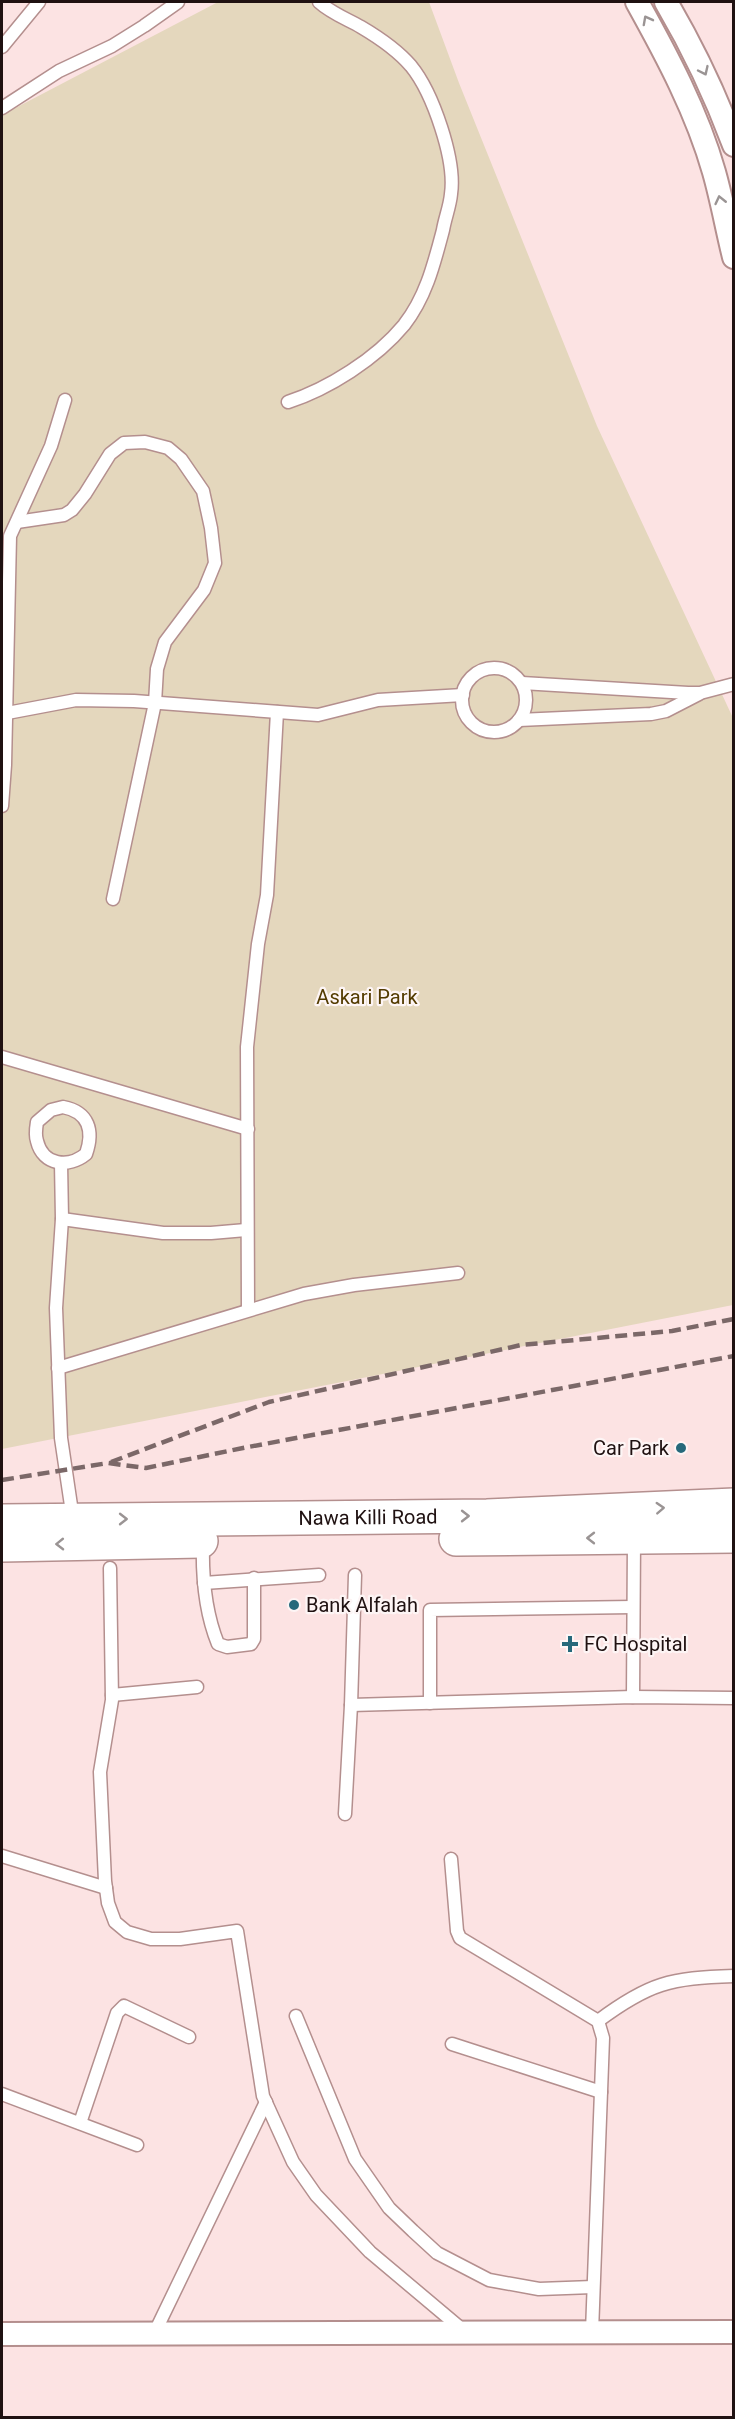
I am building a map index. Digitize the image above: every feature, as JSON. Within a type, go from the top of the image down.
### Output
[{"type":"main road","name":"Nawa Killi Road","points":[[2,1521],[487,1516],[734,1505]]},
{"type":"main road","name":"Nawa Killi Road","points":[[2,1545],[734,1536]]},
{"type":"street","points":[[637,2],[678,76],[698,127],[714,171],[734,257]]},
{"type":"street","points":[[666,2],[696,54],[717,99],[734,146]]},
{"type":"street","points":[[2,2334],[734,2332]]},
{"type":"lane","points":[[2,47],[39,2]]},
{"type":"lane","points":[[2,108],[59,71],[112,46],[178,2]]},
{"type":"lane","points":[[288,402],[318,391],[344,377],[403,326],[423,296],[434,266],[452,193],[448,155],[440,122],[411,66],[362,28],[319,2]]},
{"type":"lane","points":[[2,806],[10,536],[51,446],[65,400]]},
{"type":"lane","points":[[17,522],[64,515],[72,510],[110,454],[124,443],[145,441],[168,448],[181,459],[203,491],[215,562],[204,590],[165,642],[157,669],[155,703],[113,899]]},
{"type":"lane","points":[[499,667],[512,672],[522,683],[527,697],[525,711],[519,720],[504,731],[490,732],[476,727],[466,716],[462,702],[463,695],[464,688],[472,676],[484,668],[499,667]]},
{"type":"lane","points":[[522,683],[700,693]]},
{"type":"lane","points":[[519,720],[651,714],[666,711],[700,693],[734,684]]},
{"type":"lane","points":[[4,713],[76,700],[155,703],[318,715],[378,700],[463,695]]},
{"type":"lane","points":[[248,1310],[247,1047],[258,945],[267,895],[277,712]]},
{"type":"lane","points":[[2,1057],[248,1129]]},
{"type":"lane","points":[[63,1107],[78,1111],[84,1118],[89,1128],[90,1142],[86,1154],[78,1161],[70,1164],[61,1163],[47,1157],[38,1146],[36,1122],[47,1113],[63,1107]]},
{"type":"lane","points":[[61,1163],[62,1219],[56,1308],[58,1368],[61,1438],[73,1519]]},
{"type":"lane","points":[[62,1219],[163,1233],[246,1230]]},
{"type":"lane","points":[[58,1368],[304,1294],[458,1273]]},
{"type":"lane","points":[[633,1698],[634,1537]]},
{"type":"lane","points":[[203,1541],[202,1572],[218,1644],[227,1647],[251,1644],[254,1639],[254,1578]]},
{"type":"lane","points":[[110,1568],[112,1695],[100,1772],[106,1888],[108,1903],[115,1922],[127,1932],[151,1939],[180,1939],[237,1931],[263,2096],[293,2162],[316,2195],[392,2273],[466,2332]]},
{"type":"lane","points":[[204,1583],[319,1575]]},
{"type":"lane","points":[[345,1814],[355,1575]]},
{"type":"lane","points":[[430,1703],[430,1610],[633,1607]]},
{"type":"lane","points":[[112,1695],[197,1687]]},
{"type":"lane","points":[[351,1705],[633,1698],[734,1698]]},
{"type":"lane","points":[[2,1856],[106,1888]]},
{"type":"lane","points":[[451,1859],[457,1931],[460,1938],[598,2021],[603,2038],[592,2332]]},
{"type":"lane","points":[[598,2021],[630,1997],[655,1985],[699,1977],[734,1976]]},
{"type":"lane","points":[[80,2123],[117,2013],[124,2006],[189,2037]]},
{"type":"lane","points":[[296,2016],[355,2159],[389,2208],[437,2253],[489,2280],[539,2289],[593,2287]]},
{"type":"lane","points":[[452,2044],[601,2092]]},
{"type":"lane","points":[[2,2094],[137,2145]]},
{"type":"lane","points":[[154,2334],[266,2102]]},
{"type":"green space","name":"Askari Park","points":[[218,2],[429,2],[459,83],[597,426],[733,718],[733,1305],[2,1449],[2,115]]},
{"type":"railway","points":[[111,1462],[269,1402],[521,1345],[672,1331],[734,1319]]},
{"type":"railway","points":[[2,1480],[108,1463],[146,1468],[734,1356]]},
{"type":"place","name":"Car Park","points":[[681,1448]]},
{"type":"place","name":"Bank Alfalah","points":[[294,1605]]},
{"type":"place","name":"FC Hospital","points":[[570,1644]]}]
